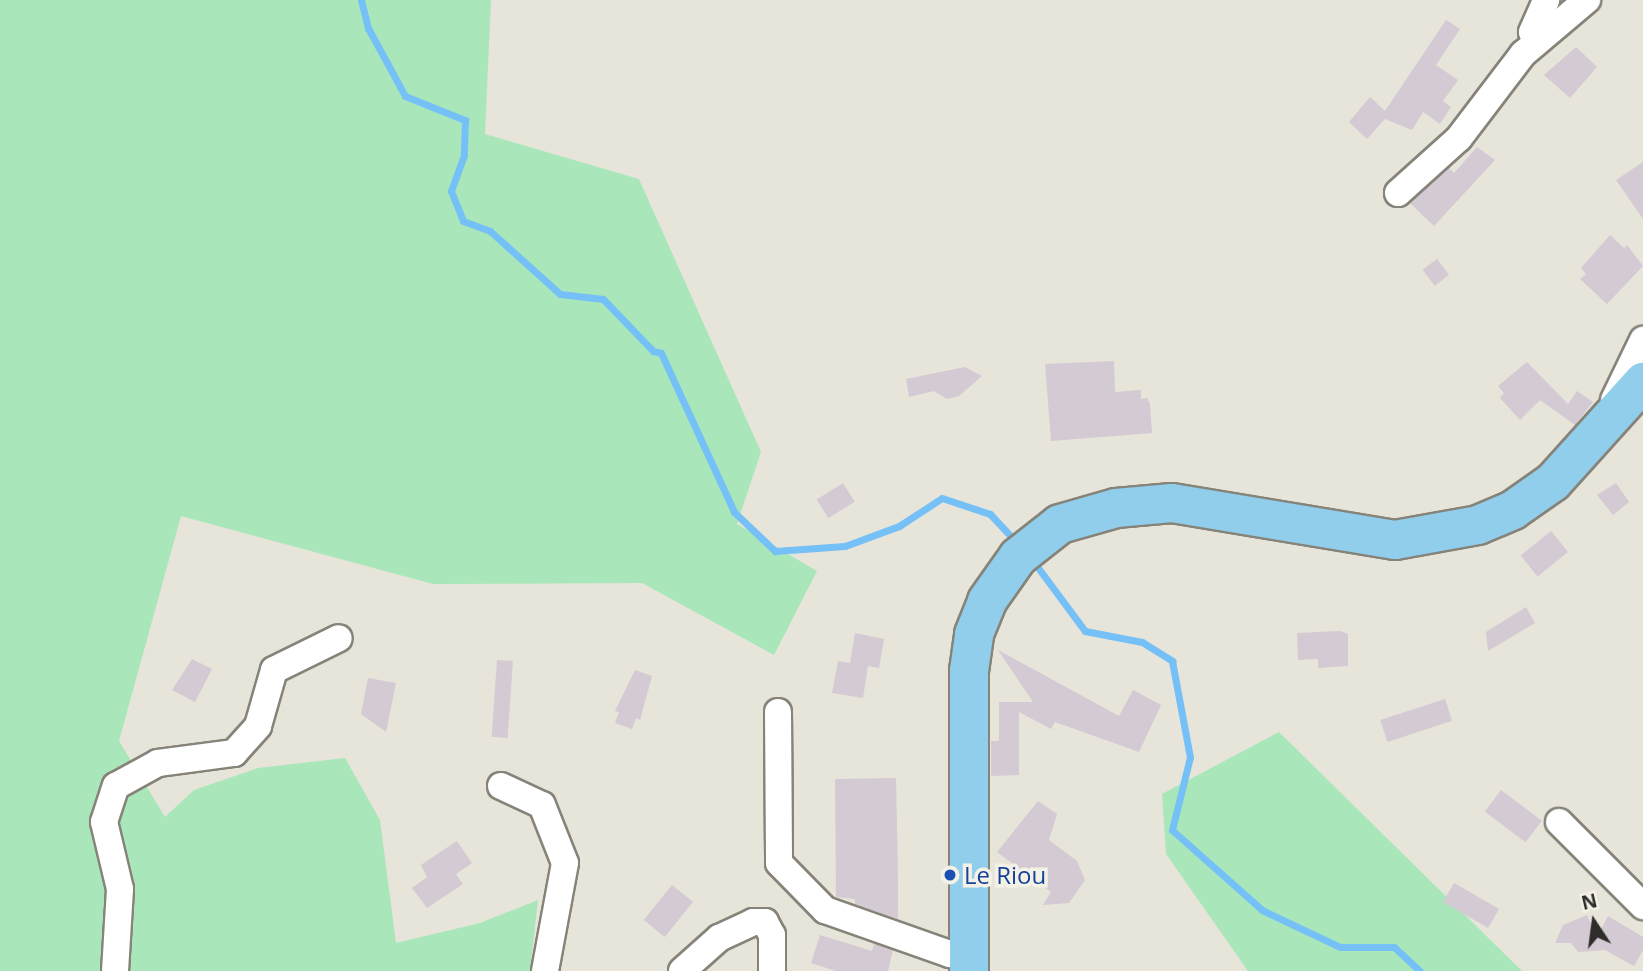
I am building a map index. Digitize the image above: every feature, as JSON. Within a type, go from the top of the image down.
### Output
[{"type":"main road","points":[[969,963],[969,671],[974,634],[987,601],[1018,557],[1060,524],[1116,508],[1172,503],[1395,540],[1439,536],[1478,525],[1534,498],[1643,382]]},
{"type":"street","points":[[1537,41],[1532,32],[1546,0]]},
{"type":"street","points":[[1398,193],[1459,138],[1537,41],[1587,0]]},
{"type":"street","points":[[1600,427],[1643,340]]},
{"type":"street","points":[[115,971],[120,888],[104,822],[116,786],[158,764],[234,753],[258,726],[274,670],[339,638]]},
{"type":"street","points":[[778,712],[779,863],[825,910],[969,963]]},
{"type":"street","points":[[501,786],[542,805],[565,863],[545,971]]},
{"type":"street","points":[[1559,822],[1643,906]]},
{"type":"street","points":[[682,971],[719,937],[753,922],[765,922],[772,935],[772,971]]},
{"type":"green space","points":[[0,0],[491,0],[485,134],[639,179],[761,452],[737,524],[817,571],[774,655],[642,583],[433,584],[181,516],[119,741],[165,817],[194,790],[258,768],[345,758],[380,820],[396,943],[480,923],[538,900],[530,971],[0,971]]},
{"type":"green space","points":[[1279,732],[1522,971],[1248,971],[1166,854],[1162,794]]},
{"type":"building","points":[[1446,20],[1460,29],[1436,65],[1458,80],[1443,101],[1451,107],[1440,124],[1423,112],[1412,130],[1385,119],[1367,139],[1349,122],[1370,97],[1385,111]]},
{"type":"building","points":[[1576,47],[1597,67],[1570,98],[1544,75]]},
{"type":"building","points":[[1477,147],[1495,160],[1434,226],[1410,203],[1449,168],[1454,173]]},
{"type":"building","points":[[1643,162],[1643,219],[1616,180]]},
{"type":"building","points":[[1610,235],[1624,248],[1627,245],[1643,266],[1607,304],[1580,279],[1586,274],[1581,268]]},
{"type":"building","points":[[1437,259],[1449,275],[1435,286],[1423,270]]},
{"type":"building","points":[[1114,361],[1115,392],[1141,390],[1141,399],[1147,398],[1150,404],[1152,433],[1051,441],[1045,364]]},
{"type":"building","points":[[1527,362],[1568,404],[1577,391],[1593,402],[1575,425],[1540,400],[1520,420],[1500,398],[1504,393],[1498,386]]},
{"type":"building","points":[[965,367],[982,376],[959,396],[947,399],[934,391],[909,397],[906,379]]},
{"type":"building","points":[[843,483],[855,502],[828,518],[817,499]]},
{"type":"building","points":[[1616,483],[1629,502],[1613,515],[1597,495]]},
{"type":"building","points":[[1551,531],[1568,552],[1538,577],[1521,556]]},
{"type":"building","points":[[1526,607],[1535,623],[1488,651],[1486,632]]},
{"type":"building","points":[[1340,631],[1348,634],[1348,666],[1318,668],[1318,659],[1298,660],[1297,633]]},
{"type":"building","points":[[855,633],[884,639],[879,668],[868,666],[863,698],[832,693],[838,661],[850,663]]},
{"type":"building","points":[[998,650],[1119,716],[1133,690],[1161,705],[1139,752],[1055,722],[1051,729],[1019,712],[1019,775],[991,776],[991,741],[999,741],[999,702],[1033,702]]},
{"type":"building","points":[[192,659],[212,669],[195,702],[172,690]]},
{"type":"building","points":[[497,660],[513,661],[508,738],[492,737]]},
{"type":"building","points":[[635,670],[652,676],[640,720],[636,718],[632,729],[615,723],[619,712],[615,711]]},
{"type":"building","points":[[368,678],[396,683],[386,732],[361,714]]},
{"type":"building","points":[[1445,699],[1452,721],[1387,742],[1380,720]]},
{"type":"building","points":[[896,778],[898,919],[855,904],[855,899],[836,897],[835,779]]},
{"type":"building","points":[[1501,790],[1542,821],[1525,842],[1485,812]]},
{"type":"building","points":[[1038,801],[1057,814],[1049,840],[1077,861],[1085,880],[1069,903],[1043,905],[1051,892],[997,852]]},
{"type":"building","points":[[457,841],[472,863],[456,874],[463,884],[427,908],[412,888],[427,877],[421,865]]},
{"type":"building","points":[[1454,883],[1499,909],[1488,928],[1443,902]]},
{"type":"building","points":[[672,885],[693,902],[665,937],[644,920]]},
{"type":"building","points":[[1587,915],[1597,937],[1608,916],[1643,937],[1643,950],[1634,966],[1605,950],[1578,952],[1571,943],[1555,943],[1563,925]]},
{"type":"building","points":[[820,935],[872,951],[874,944],[893,950],[888,971],[836,971],[811,963]]},
{"type":"waterway","points":[[361,0],[368,28],[405,96],[465,120],[464,155],[451,191],[463,221],[490,231],[560,294],[603,299],[653,351],[661,353],[734,512],[775,551],[845,546],[899,526],[942,498],[990,514],[1018,544]]},
{"type":"waterway","points":[[1033,561],[1085,631],[1142,642],[1172,661],[1190,757],[1172,830],[1262,910],[1340,947],[1394,947],[1420,971]]},
{"type":"place","name":"Le Riou","points":[[950,875]]}]
